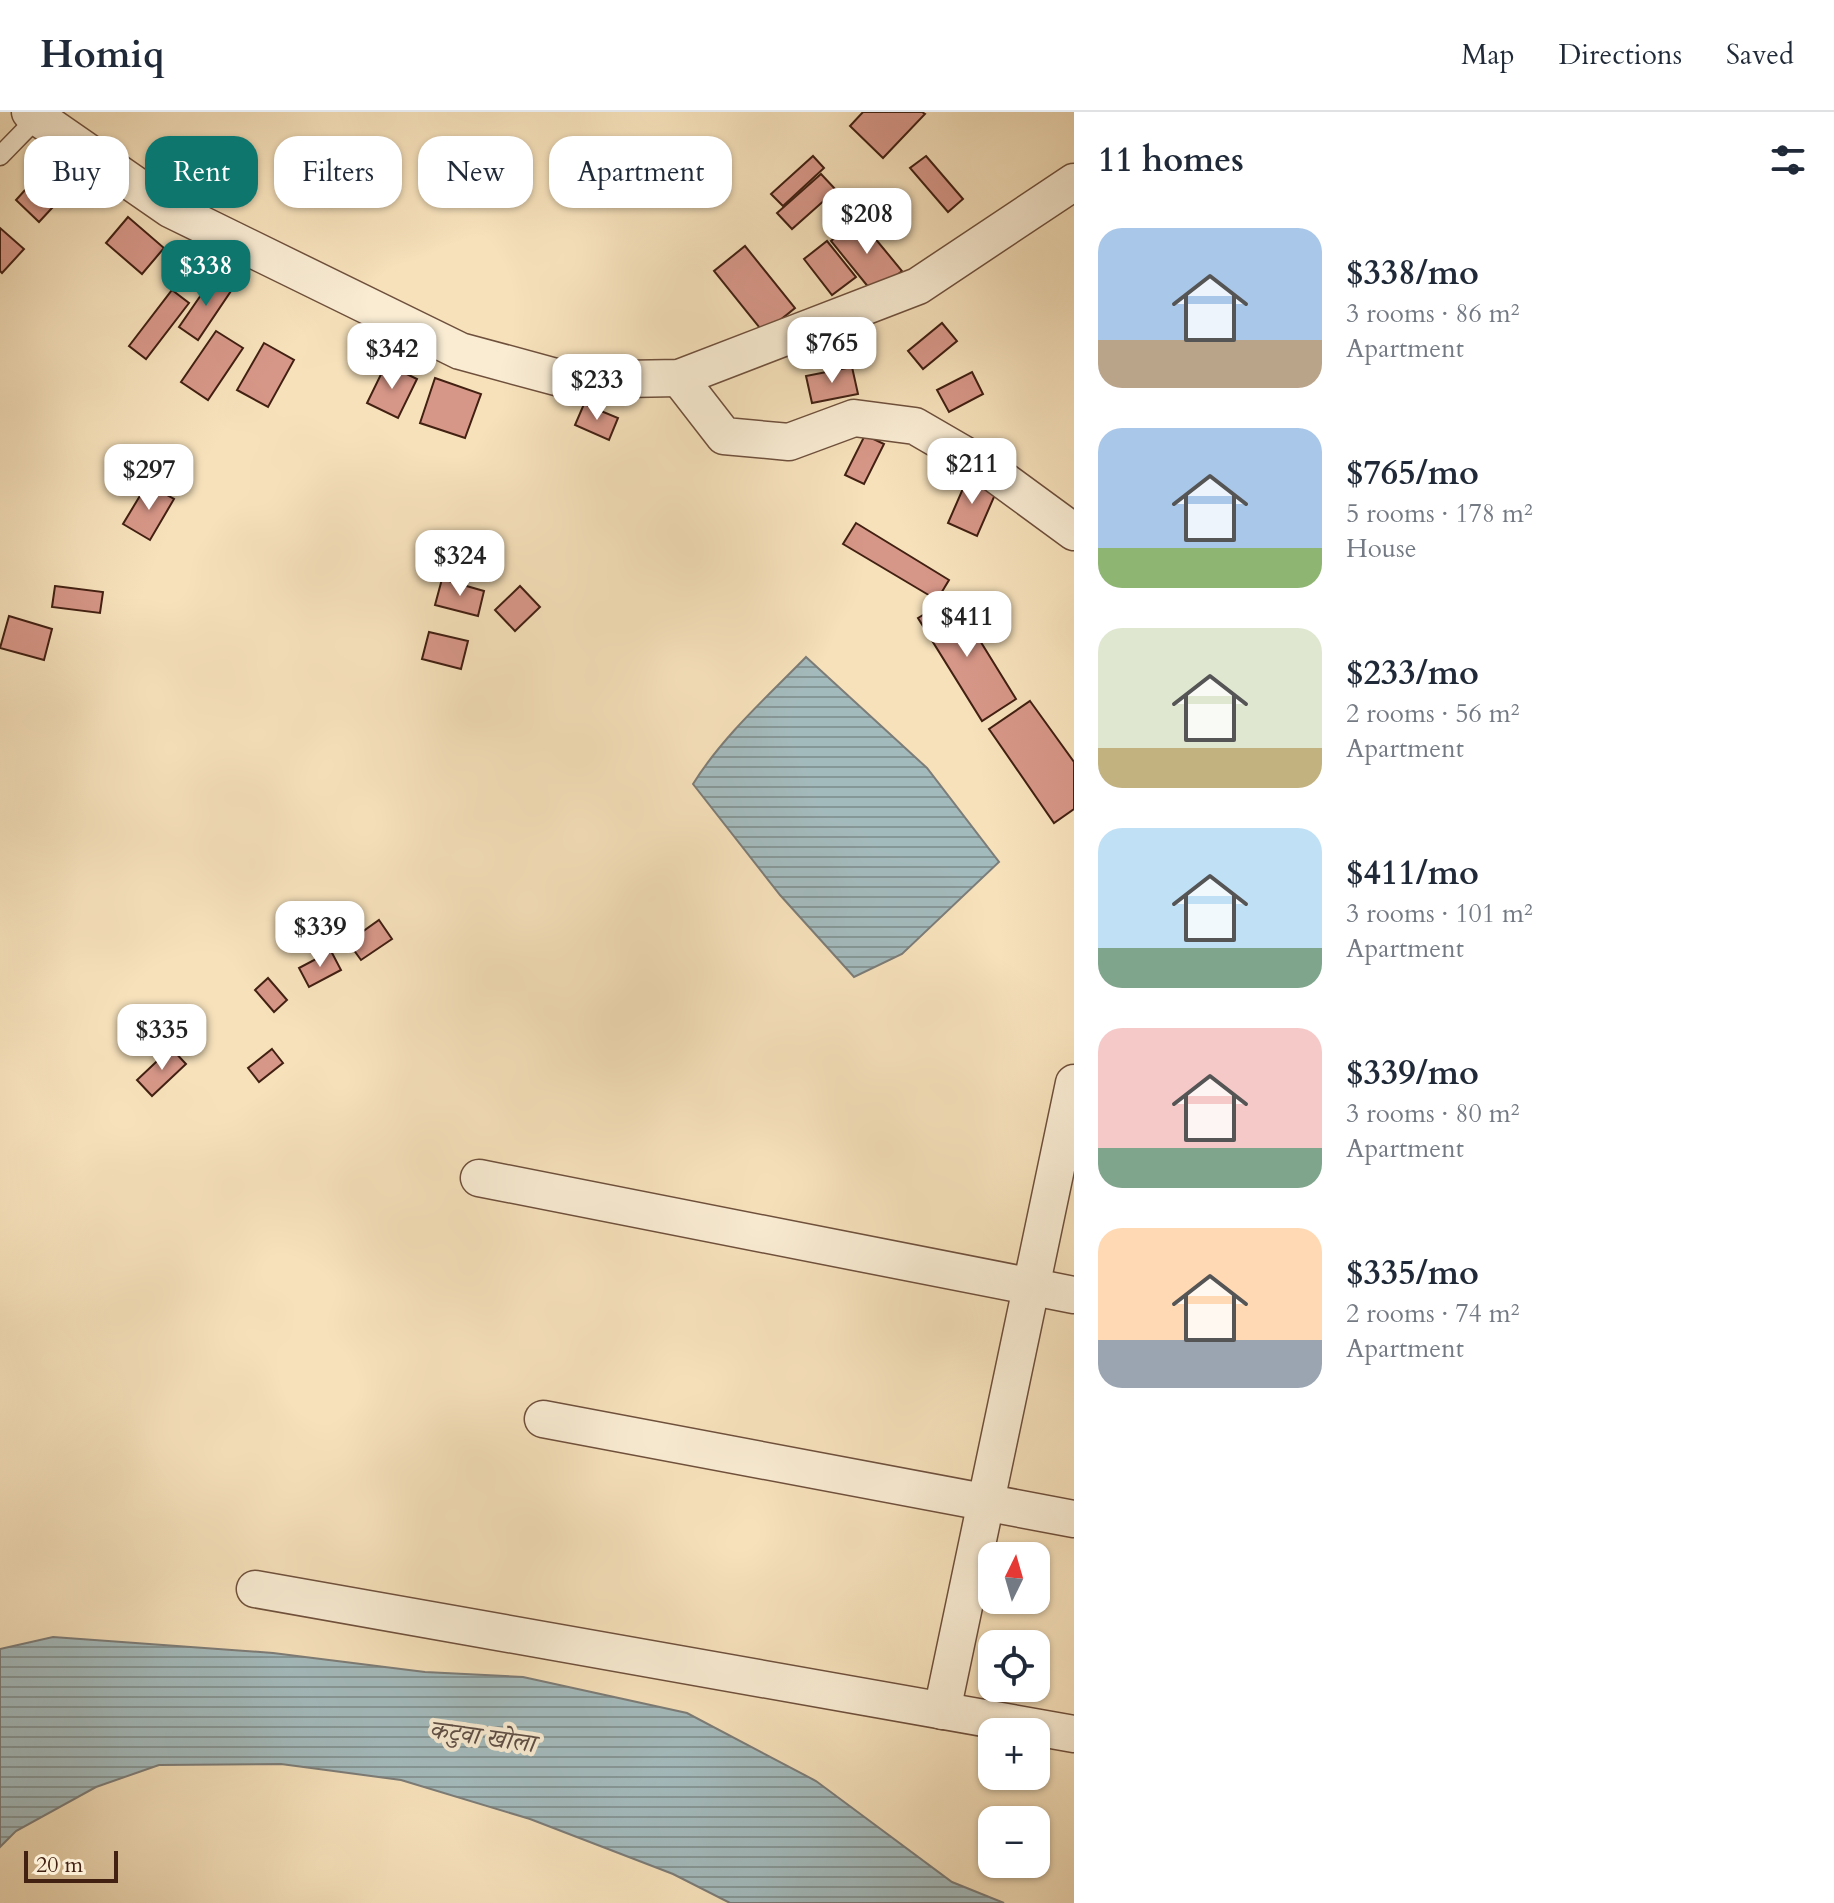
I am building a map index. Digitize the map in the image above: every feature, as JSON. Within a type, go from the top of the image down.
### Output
[{"type":"street","points":[[34,115],[170,209],[460,351],[567,380],[679,378],[918,286],[1074,182]]},
{"type":"street","points":[[679,378],[724,436],[789,442],[854,418],[915,426],[984,466],[1074,532]]},
{"type":"street","points":[[942,1711],[1074,1083]]},
{"type":"street","points":[[479,1178],[1074,1295]]},
{"type":"street","points":[[543,1419],[1074,1519]]},
{"type":"street","points":[[255,1589],[1074,1734]]},
{"type":"lane","points":[[0,156],[34,115]]},
{"type":"water","points":[[806,657],[927,768],[999,862],[902,954],[854,977],[780,895],[693,784],[732,733]]},
{"type":"water","name":"कटुवा खोला","points":[[53,1637],[273,1653],[425,1672],[523,1677],[687,1713],[816,1781],[952,1882],[1004,1903],[730,1903],[673,1874],[530,1819],[401,1780],[281,1764],[159,1765],[96,1787],[16,1831],[0,1847],[0,1649]]},
{"type":"building","points":[[863,112],[925,114],[883,158],[850,126]]},
{"type":"building","points":[[813,156],[824,168],[783,206],[771,194]]},
{"type":"building","points":[[926,156],[963,199],[948,212],[910,168]]},
{"type":"building","points":[[821,174],[836,190],[792,229],[777,213]]},
{"type":"building","points":[[24,191],[24,208],[16,200]]},
{"type":"building","points":[[24,208],[52,208],[39,222]]},
{"type":"building","points":[[128,217],[164,248],[142,274],[106,243]]},
{"type":"building","points":[[859,219],[902,271],[874,294],[831,241]]},
{"type":"building","points":[[0,228],[24,249],[2,273],[0,271]]},
{"type":"building","points":[[827,241],[856,277],[832,295],[804,259]]},
{"type":"building","points":[[745,246],[795,308],[764,333],[714,271]]},
{"type":"building","points":[[214,276],[233,288],[198,340],[179,327]]},
{"type":"building","points":[[172,290],[189,303],[146,359],[129,346]]},
{"type":"building","points":[[942,323],[957,341],[923,369],[908,351]]},
{"type":"building","points":[[216,331],[243,348],[208,400],[181,382]]},
{"type":"building","points":[[264,343],[294,360],[268,407],[237,390]]},
{"type":"building","points":[[386,364],[417,379],[398,418],[367,403]]},
{"type":"building","points":[[852,367],[858,394],[812,403],[806,376]]},
{"type":"building","points":[[972,372],[983,394],[949,412],[937,390]]},
{"type":"building","points":[[435,378],[481,394],[465,438],[420,423]]},
{"type":"building","points":[[584,404],[618,418],[609,440],[575,425]]},
{"type":"building","points":[[865,435],[884,444],[864,484],[845,475]]},
{"type":"building","points":[[968,477],[997,490],[977,536],[948,523]]},
{"type":"building","points":[[147,484],[174,499],[150,540],[123,524]]},
{"type":"building","points":[[856,523],[949,580],[937,600],[843,544]]},
{"type":"building","points":[[442,579],[484,591],[478,616],[435,605]]},
{"type":"building","points":[[55,586],[103,592],[100,613],[52,607]]},
{"type":"building","points":[[520,586],[540,607],[515,631],[495,610]]},
{"type":"building","points":[[953,597],[1016,699],[982,721],[918,618]]},
{"type":"building","points":[[9,616],[52,629],[44,660],[0,648]]},
{"type":"building","points":[[429,632],[468,641],[461,669],[422,659]]},
{"type":"building","points":[[1030,701],[1074,762],[1074,809],[1054,823],[989,729]]},
{"type":"building","points":[[379,920],[392,939],[361,960],[348,942]]},
{"type":"building","points":[[331,951],[341,970],[309,987],[299,968]]},
{"type":"building","points":[[268,978],[287,1000],[274,1012],[255,990]]},
{"type":"building","points":[[171,1048],[186,1064],[152,1096],[137,1080]]},
{"type":"building","points":[[272,1049],[283,1063],[259,1082],[248,1068]]}]
